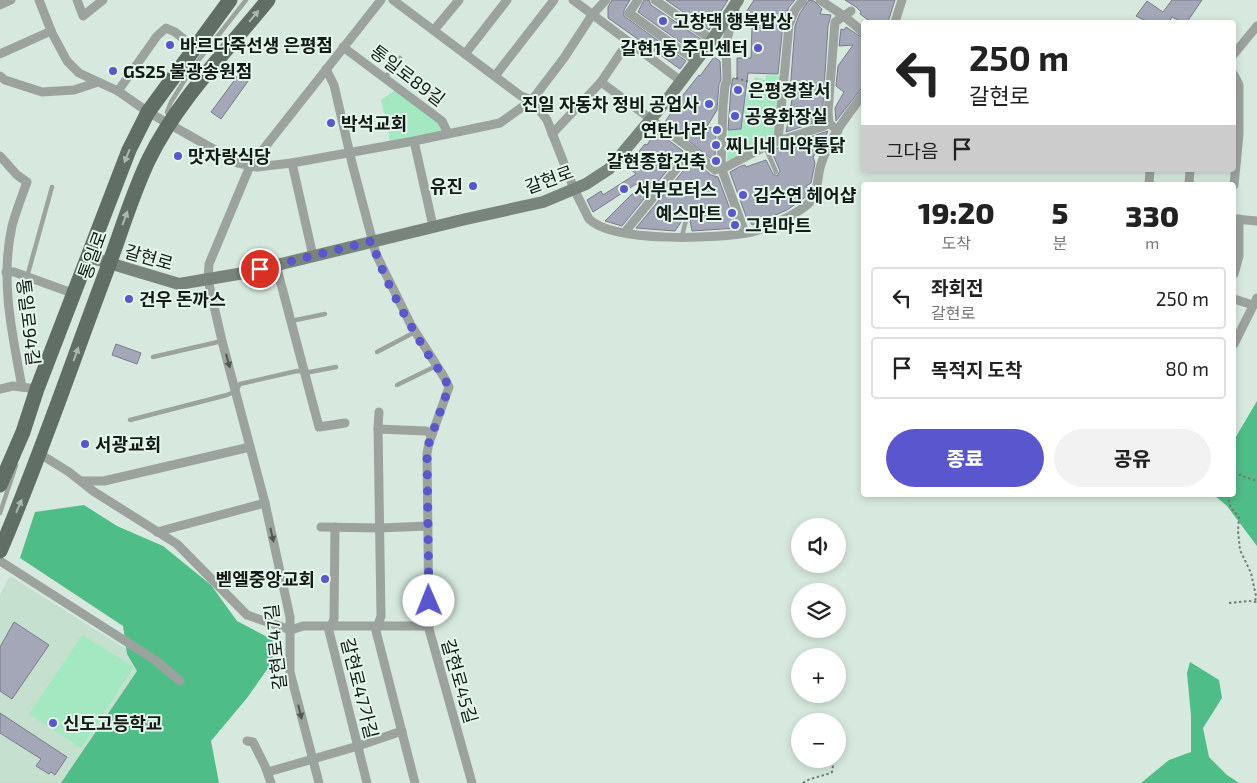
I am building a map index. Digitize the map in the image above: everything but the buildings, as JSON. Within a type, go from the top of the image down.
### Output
[{"type":"main road","name":"통일로","points":[[0,551],[40,454],[127,212],[148,161],[170,124],[220,58],[268,0]]},
{"type":"main road","name":"갈현로","points":[[89,257],[179,284],[208,280],[276,265],[434,226],[543,202],[575,191],[609,169],[681,81],[712,40],[738,0]]},
{"type":"main road","name":"통일로","points":[[0,485],[23,432],[37,389],[129,150],[148,112],[226,6]]},
{"type":"street","points":[[0,5],[11,0]]},
{"type":"street","name":"통일로89길","points":[[39,0],[51,31],[67,61],[78,74],[118,91],[148,112],[238,163],[250,166],[292,163],[500,123],[532,100],[564,58],[592,15],[606,0]]},
{"type":"street","points":[[77,0],[82,16],[104,0]]},
{"type":"street","name":"통일로89길","points":[[250,166],[381,0]]},
{"type":"street","points":[[394,0],[521,96],[532,100],[547,120],[575,191],[592,222],[614,231],[685,238],[743,233],[776,224],[806,206],[814,197],[820,166],[830,142],[861,97]]},
{"type":"street","points":[[434,30],[458,0]]},
{"type":"street","points":[[465,54],[507,0]]},
{"type":"street","points":[[495,76],[554,0]]},
{"type":"street","points":[[572,0],[681,81]]},
{"type":"street","points":[[638,0],[630,13],[696,60]]},
{"type":"street","points":[[655,0],[712,40]]},
{"type":"street","points":[[738,0],[726,43],[727,74],[722,119],[721,168],[743,233]]},
{"type":"street","points":[[778,141],[789,25],[795,10],[803,0]]},
{"type":"street","points":[[820,0],[848,13],[861,29]]},
{"type":"street","points":[[897,20],[902,0]]},
{"type":"street","points":[[838,131],[830,123],[828,112],[835,22],[848,13]]},
{"type":"street","points":[[1236,52],[1257,26]]},
{"type":"street","points":[[118,91],[157,36],[166,28],[175,32],[195,48]]},
{"type":"street","points":[[0,54],[51,31]]},
{"type":"street","points":[[552,134],[601,82],[628,42]]},
{"type":"street","name":"통일로89길","points":[[343,47],[442,121],[448,134]]},
{"type":"street","points":[[326,69],[334,85],[372,241]]},
{"type":"street","points":[[0,76],[5,80],[42,92],[74,90],[98,82]]},
{"type":"street","points":[[1236,79],[1239,85],[1239,134],[1236,165]]},
{"type":"street","points":[[601,82],[692,150],[715,170],[765,146],[830,123]]},
{"type":"street","points":[[414,141],[434,226]]},
{"type":"street","points":[[625,232],[692,150]]},
{"type":"street","name":"통일로94길","points":[[0,156],[17,176],[27,182],[12,226],[6,272],[10,324],[22,387]]},
{"type":"street","points":[[292,163],[313,256]]},
{"type":"street","points":[[208,280],[210,264],[250,166]]},
{"type":"street","points":[[1236,267],[1239,256],[1236,219],[1257,222]]},
{"type":"street","name":"갈현로45길","points":[[372,241],[388,280],[415,332],[449,387],[427,453],[429,626],[472,783]]},
{"type":"street","points":[[276,265],[319,428],[344,423]]},
{"type":"street","name":"통일로","points":[[6,272],[14,272],[75,294]]},
{"type":"street","name":"갈현로47길","points":[[208,280],[222,341],[265,503],[290,617],[290,672],[319,783]]},
{"type":"street","points":[[1236,299],[1255,301],[1236,340]]},
{"type":"street","points":[[0,389],[13,386],[37,389]]},
{"type":"street","points":[[379,412],[381,616],[376,631],[415,783]]},
{"type":"street","points":[[378,430],[426,432],[432,434]]},
{"type":"street","points":[[81,481],[104,481],[250,447]]},
{"type":"street","points":[[40,454],[176,544],[247,615],[291,630],[302,626],[429,626]]},
{"type":"street","points":[[157,532],[265,503]]},
{"type":"street","points":[[320,526],[380,528],[428,526]]},
{"type":"street","name":"갈현로47가길","points":[[335,527],[334,618],[329,631],[367,783]]},
{"type":"street","points":[[0,561],[156,660],[180,680]]},
{"type":"street","points":[[268,772],[402,731]]},
{"type":"street","points":[[247,742],[253,742],[268,772],[270,783]]},
{"type":"lane","points":[[226,6],[235,0]]},
{"type":"lane","points":[[170,124],[167,112],[171,102],[191,70],[246,0]]},
{"type":"lane","points":[[385,78],[400,58]]},
{"type":"lane","points":[[765,146],[776,172]]},
{"type":"lane","points":[[27,277],[52,187]]},
{"type":"lane","points":[[685,238],[686,220],[694,209]]},
{"type":"lane","points":[[291,322],[325,314]]},
{"type":"lane","points":[[377,352],[415,332]]},
{"type":"lane","points":[[152,357],[222,341]]},
{"type":"lane","points":[[397,385],[436,366]]},
{"type":"lane","points":[[130,420],[227,395],[236,391],[240,384],[297,371],[310,372],[336,368]]},
{"type":"lane","points":[[0,513],[16,468],[23,432]]},
{"type":"path","points":[[727,74],[750,82]]},
{"type":"path","points":[[1236,474],[1257,481]]},
{"type":"path","points":[[1228,497],[1231,508],[1239,517],[1240,550],[1251,573],[1256,596],[1256,602],[1229,603]]},
{"type":"path","points":[[803,783],[809,778],[817,778],[832,772],[833,768]]},
{"type":"shaded area","name":"신도고등학교","points":[[10,576],[147,662],[67,783],[0,783],[0,595]]},
{"type":"green space","points":[[766,75],[781,76],[778,141],[739,161],[727,160],[728,130],[741,129],[749,81],[754,81],[755,77],[765,80]]},
{"type":"green space","points":[[395,90],[439,123],[442,132],[390,141],[381,100]]},
{"type":"green space","points":[[1257,401],[1257,546],[1227,506],[1216,497],[1236,497],[1236,437]]},
{"type":"green space","points":[[84,505],[117,526],[163,546],[211,585],[237,621],[273,640],[273,661],[247,698],[211,741],[219,783],[61,783],[137,671],[127,654],[123,626],[20,558],[35,512]]},
{"type":"green space","points":[[82,635],[134,667],[81,748],[29,714]]},
{"type":"green space","points":[[1190,662],[1219,680],[1222,698],[1203,728],[1209,757],[1227,775],[1239,783],[1141,783],[1169,760],[1191,752],[1191,716],[1187,673]]},
{"type":"place","name":"고창댁 행복밥상","points":[[663,21]]},
{"type":"place","name":"바르다죽선생 은평점","points":[[170,45]]},
{"type":"place","name":"갈현1동 주민센터","points":[[758,48]]},
{"type":"place","name":"GS25 불광송원점","points":[[113,71]]},
{"type":"place","name":"은평경찰서","points":[[738,90]]},
{"type":"place","name":"진일 자동차 정비 공업사","points":[[709,104]]},
{"type":"place","name":"공용화장실","points":[[735,116]]},
{"type":"place","name":"박석교회","points":[[331,123]]},
{"type":"place","name":"연탄나라","points":[[717,130]]},
{"type":"place","name":"찌니네 마약통닭","points":[[716,145]]},
{"type":"place","name":"맛자랑식당","points":[[178,156]]},
{"type":"place","name":"갈현종합건축","points":[[716,161]]},
{"type":"place","name":"유진","points":[[473,186]]},
{"type":"place","name":"서부모터스","points":[[624,189]]},
{"type":"place","name":"김수연 헤어샵","points":[[743,195]]},
{"type":"place","name":"예스마트","points":[[732,213]]},
{"type":"place","name":"그린마트","points":[[735,225]]},
{"type":"place","name":"건우 돈까스","points":[[129,299]]},
{"type":"place","name":"서광교회","points":[[85,444]]},
{"type":"place","name":"벧엘중앙교회","points":[[325,579]]},
{"type":"place","name":"신도고등학교","points":[[53,723]]},
{"type":"route","points":[[260,269],[372,241],[388,280],[411,325],[444,377],[449,387],[427,453],[429,601]]}]
